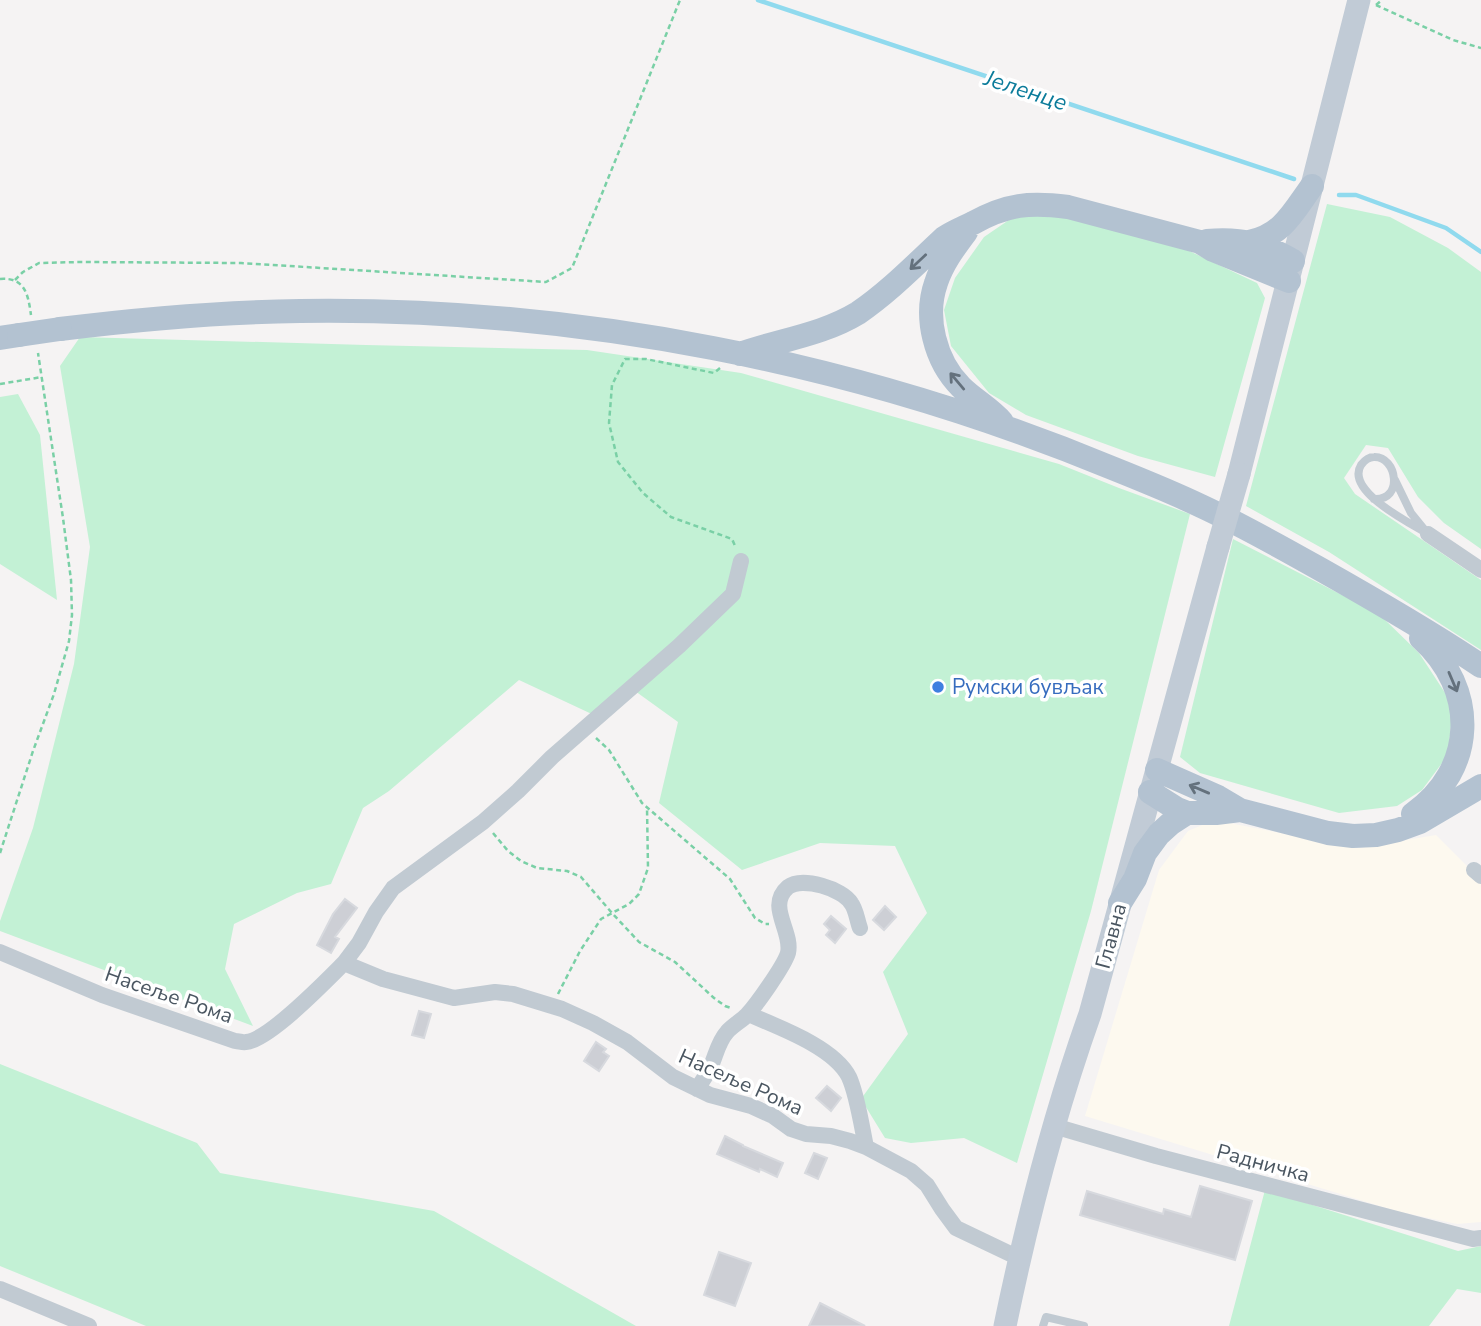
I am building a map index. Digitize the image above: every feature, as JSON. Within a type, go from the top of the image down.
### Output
[{"type":"main road","name":"Главна","points":[[1005,1326],[1019,1258],[1054,1126],[1090,1014],[1239,474],[1312,186],[1368,3]]},
{"type":"main road","points":[[1249,242],[1263,239],[1277,231],[1312,186]]},
{"type":"main road","points":[[740,354],[820,330],[858,313],[943,238],[992,212],[1024,204],[1091,212],[1291,271]]},
{"type":"main road","points":[[972,223],[953,249],[936,283],[932,325],[937,346],[948,371],[963,389],[995,414],[1006,427]]},
{"type":"main road","points":[[1200,242],[1249,242],[1267,247],[1291,271]]},
{"type":"main road","points":[[9,337],[122,322],[257,312],[408,313],[495,318],[615,332],[740,354],[845,377],[1051,443],[1198,504],[1250,529],[1395,611],[1481,666]]},
{"type":"main road","points":[[1383,833],[1425,804],[1441,788],[1456,760],[1462,726],[1459,697],[1452,676],[1432,648],[1395,611]]},
{"type":"main road","points":[[1154,781],[1177,809],[1187,813],[1240,810]]},
{"type":"main road","points":[[1154,781],[1227,801],[1240,810],[1328,833],[1362,836],[1398,830],[1420,822],[1481,786]]},
{"type":"main road","points":[[1120,903],[1153,841],[1170,824],[1187,813]]},
{"type":"street","points":[[1427,534],[1481,570]]},
{"type":"street","name":"Насеље Рома","points":[[0,952],[102,995],[235,1041],[248,1042],[262,1035],[287,1018],[344,963],[393,888],[483,822],[733,594],[741,561]]},
{"type":"street","points":[[697,1089],[707,1075],[725,1034],[748,1014],[787,955],[789,943],[779,906],[781,897],[789,887],[808,883],[843,894],[851,903],[860,928]]},
{"type":"street","name":"Насеље Рома","points":[[344,963],[383,979],[454,998],[495,992],[513,994],[593,1023],[627,1042],[673,1077],[710,1096],[751,1106],[774,1116],[791,1129],[806,1134],[850,1140],[911,1171],[927,1185],[956,1227],[1019,1258]]},
{"type":"street","points":[[748,1014],[791,1032],[828,1054],[842,1066],[852,1086],[866,1147]]},
{"type":"street","name":"Радничка","points":[[1054,1126],[1156,1156],[1462,1237],[1481,1238]]},
{"type":"street","points":[[0,1289],[89,1326]]},
{"type":"lane","points":[[1374,457],[1380,458],[1388,465],[1411,513],[1427,534],[1374,499],[1364,489],[1358,478],[1358,471],[1363,463],[1374,457]]},
{"type":"lane","points":[[1374,499],[1388,495],[1395,484],[1394,477]]},
{"type":"lane","points":[[1044,1326],[1046,1317],[1084,1326]]},
{"type":"path","points":[[15,281],[23,272],[39,263],[81,262],[241,263],[546,282],[572,268],[680,0]]},
{"type":"path","points":[[1368,3],[1453,40],[1481,48]]},
{"type":"path","points":[[0,278],[15,281],[24,288],[31,314]]},
{"type":"path","points":[[0,853],[54,694],[69,641],[72,615],[71,580],[63,518],[37,352]]},
{"type":"path","points":[[740,354],[714,373],[646,359],[625,359],[612,386],[609,423],[618,462],[643,493],[671,517],[732,538],[741,561]]},
{"type":"path","points":[[0,384],[42,377]]},
{"type":"path","points":[[585,728],[609,750],[646,807],[730,879],[755,918],[765,924],[783,926]]},
{"type":"path","points":[[551,1006],[585,942],[601,919],[629,904],[639,894],[648,868],[646,807]]},
{"type":"path","points":[[483,822],[508,851],[521,861],[537,868],[568,871],[581,877],[639,942],[675,962],[725,1006],[748,1014]]},
{"type":"shaded area","points":[[1214,820],[1358,848],[1436,835],[1481,880],[1481,1222],[1457,1224],[1396,1211],[1085,1116],[1159,870],[1188,831]]},
{"type":"green space","points":[[1327,204],[1390,217],[1448,248],[1481,272],[1481,549],[1444,523],[1418,497],[1388,448],[1366,445],[1344,478],[1355,494],[1481,580],[1481,650],[1329,552],[1246,506]]},
{"type":"green space","points":[[1019,213],[1054,215],[1183,248],[1257,283],[1265,298],[1215,477],[1138,456],[1026,415],[989,393],[951,346],[944,310],[955,278],[984,237]]},
{"type":"green space","points":[[80,337],[587,350],[741,373],[1059,464],[1190,514],[1091,911],[1017,1163],[964,1138],[911,1143],[885,1138],[861,1099],[908,1034],[883,972],[927,913],[895,846],[820,843],[742,870],[659,803],[678,722],[635,691],[596,716],[519,680],[389,791],[363,808],[331,884],[297,893],[234,924],[225,969],[253,1026],[0,931],[0,921],[33,828],[74,664],[90,547],[60,366]]},
{"type":"green space","points":[[18,394],[40,435],[57,600],[0,564],[0,397]]},
{"type":"green space","points":[[1233,539],[1379,614],[1419,653],[1453,705],[1448,755],[1422,790],[1397,806],[1339,813],[1200,773],[1180,757]]},
{"type":"green space","points":[[0,1064],[197,1143],[220,1173],[434,1211],[636,1326],[146,1326],[0,1266]]},
{"type":"green space","points":[[1265,1190],[1458,1251],[1481,1246],[1481,1293],[1457,1289],[1429,1326],[1229,1326]]},
{"type":"building","points":[[345,899],[357,908],[335,937],[339,939],[331,953],[317,945],[333,914]]},
{"type":"building","points":[[885,906],[896,917],[884,930],[873,920]]},
{"type":"building","points":[[831,916],[846,929],[835,943],[826,935],[830,930],[824,924]]},
{"type":"building","points":[[419,1011],[431,1014],[424,1038],[412,1035]]},
{"type":"building","points":[[596,1042],[606,1049],[603,1052],[609,1056],[599,1071],[584,1061]]},
{"type":"building","points":[[827,1086],[841,1098],[831,1111],[816,1098]]},
{"type":"building","points":[[725,1136],[783,1163],[777,1177],[717,1154]]},
{"type":"building","points":[[814,1153],[827,1158],[818,1179],[805,1173]]},
{"type":"building","points":[[1200,1186],[1252,1201],[1235,1260],[1080,1215],[1087,1191],[1163,1214],[1164,1209],[1191,1217]]},
{"type":"building","points":[[719,1252],[751,1263],[735,1306],[704,1295]]},
{"type":"building","points":[[820,1303],[865,1326],[809,1326]]},
{"type":"waterway","name":"Јеленце","points":[[758,0],[1294,179]]},
{"type":"waterway","name":"Јеленце","points":[[1339,195],[1356,195],[1446,228],[1481,252]]},
{"type":"place","name":"Румски бувљак","points":[[938,687]]}]
